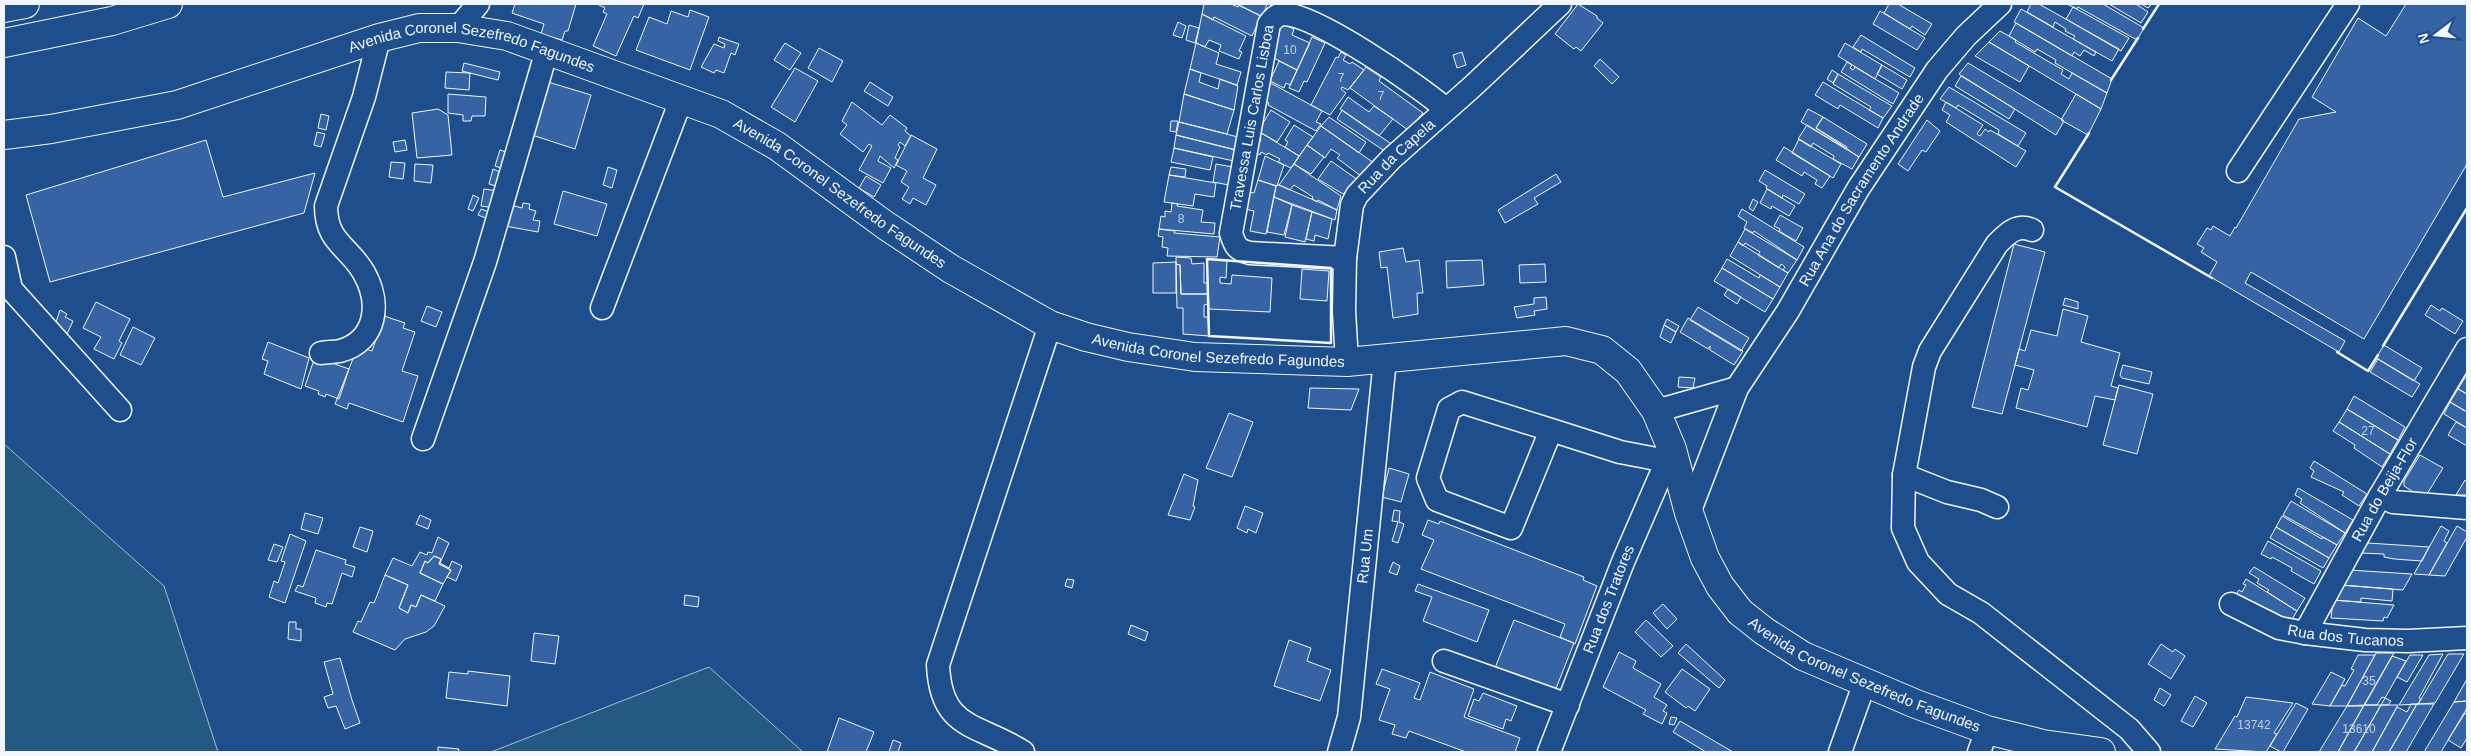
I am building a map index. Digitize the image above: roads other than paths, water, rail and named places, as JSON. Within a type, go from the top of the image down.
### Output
[{"type":"main road","points":[[4,8],[25,4]]},
{"type":"main road","points":[[4,43],[112,21],[168,4]]},
{"type":"main road","name":"Avenida Coronel Sezefredo Fagundes","points":[[4,135],[51,130],[177,105],[379,38],[419,28],[458,28],[506,36],[721,114],[777,146],[885,226],[950,269],[1050,325],[1128,347],[1195,357],[1347,362],[1566,341],[1583,344],[1602,350],[1628,371],[1656,411],[1705,558],[1720,586],[1740,612],[1764,631],[1803,656],[1865,682],[1983,741],[2044,744],[2101,752]]},
{"type":"street","points":[[458,28],[478,4]]},
{"type":"street","name":"Rua da Capela","points":[[1347,362],[1344,311],[1346,258],[1352,205],[1357,195],[1392,158],[1560,4]]},
{"type":"street","name":"Rua Ana do Sacramento Andrade","points":[[1737,388],[1788,311],[1858,189],[1937,70],[1966,36],[2000,4]]},
{"type":"street","points":[[2238,172],[2348,4]]},
{"type":"street","name":"Travessa Luis Carlos Lisboa","points":[[1346,258],[1250,253],[1239,250],[1234,245],[1231,233],[1268,24],[1278,15],[1299,16],[1357,47],[1446,109]]},
{"type":"street","points":[[321,353],[340,351],[356,343],[368,332],[373,317],[373,293],[364,272],[334,236],[326,222],[326,206],[364,97],[379,38]]},
{"type":"street","points":[[423,439],[485,262],[547,50]]},
{"type":"street","points":[[602,308],[681,100]]},
{"type":"street","points":[[2032,230],[2017,228],[2009,232],[1997,244],[1933,344],[1924,366],[1904,475],[1903,528],[1918,562],[1948,594],[1981,613],[2129,729],[2149,752]]},
{"type":"street","points":[[4,257],[12,289],[120,410]]},
{"type":"street","points":[[1023,752],[967,725],[952,712],[945,702],[939,683],[938,665],[1050,325]]},
{"type":"street","name":"Rua do Beija-Flor","points":[[2305,633],[2380,496],[2467,349]]},
{"type":"street","name":"Rua Um","points":[[1340,752],[1349,717],[1384,359]]},
{"type":"street","points":[[1656,411],[1737,388]]},
{"type":"street","points":[[1689,513],[1737,388]]},
{"type":"street","points":[[1551,430],[1511,528],[1437,500],[1428,478],[1449,409],[1462,402],[1551,430],[1620,452],[1670,455]]},
{"type":"street","name":"Rua dos Tratores","points":[[1549,752],[1623,562],[1670,455]]},
{"type":"street","points":[[1904,475],[1947,492],[1981,500],[1997,507]]},
{"type":"street","points":[[2380,496],[2393,502],[2467,508]]},
{"type":"street","name":"Rua dos Tucanos","points":[[2230,604],[2279,628],[2305,633],[2400,641],[2467,638]]},
{"type":"street","points":[[1444,661],[1568,705]]},
{"type":"street","points":[[1840,752],[1865,682]]}]
